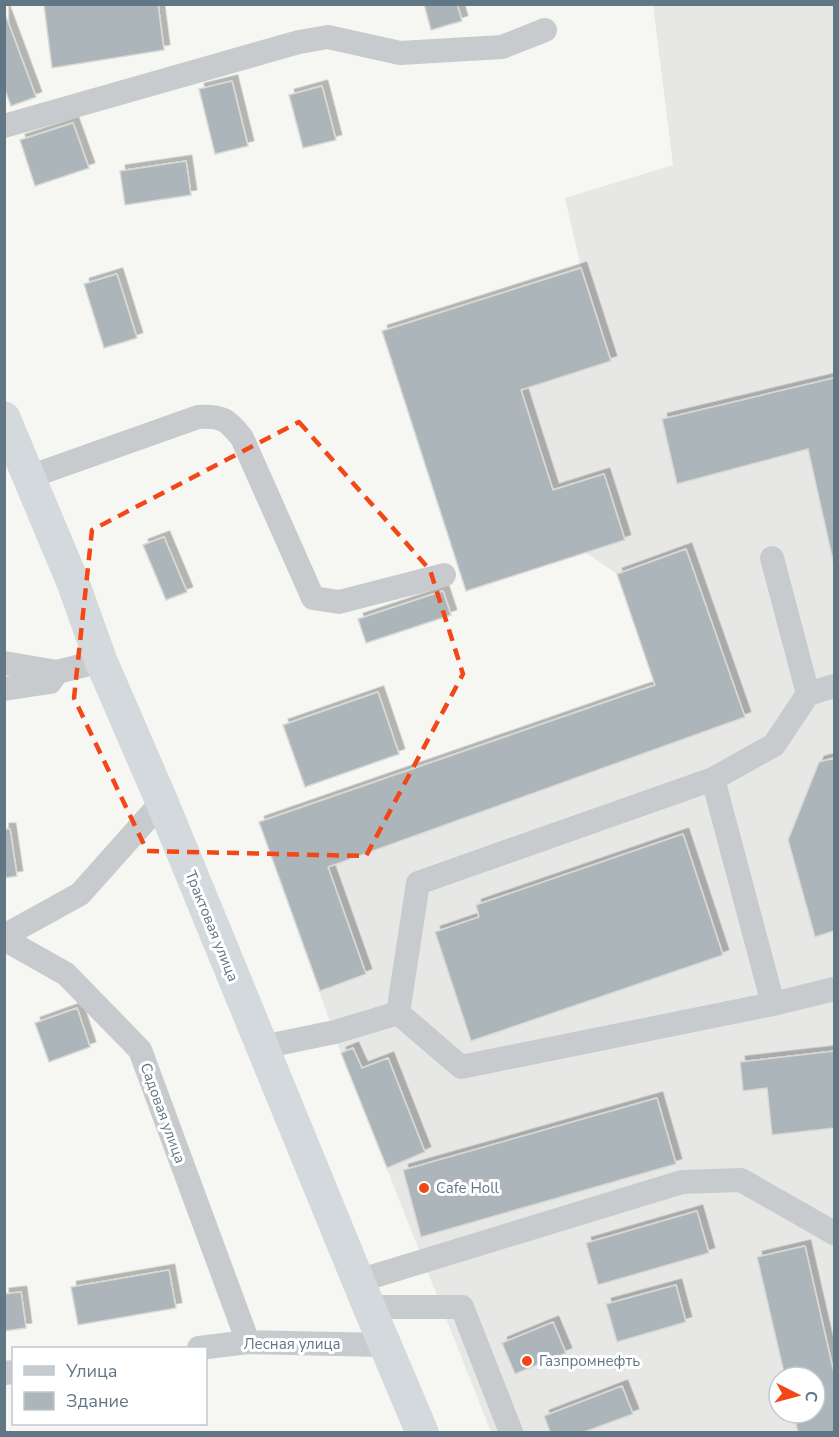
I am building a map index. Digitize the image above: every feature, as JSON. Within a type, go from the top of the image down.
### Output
[{"type":"highway","name":"Трактовая улица","points":[[4,418],[72,580],[101,661],[162,802],[363,1294],[422,1432]]},
{"type":"street","points":[[4,126],[319,38],[328,37],[400,53],[502,47],[545,30]]},
{"type":"street","points":[[29,477],[198,417],[213,416],[230,423],[242,438],[313,598],[339,602],[444,575]]},
{"type":"street","points":[[771,558],[808,694]]},
{"type":"street","points":[[4,663],[57,672],[101,661]]},
{"type":"street","points":[[4,689],[50,682],[57,672]]},
{"type":"street","points":[[398,1013],[418,883],[713,780],[774,745],[808,694],[834,686]]},
{"type":"street","points":[[713,780],[773,1004]]},
{"type":"street","points":[[4,938],[80,894],[162,802]]},
{"type":"street","name":"Садовая улица","points":[[4,938],[66,974],[140,1050],[248,1342]]},
{"type":"street","points":[[398,1013],[461,1067],[773,1004],[834,989]]},
{"type":"street","points":[[262,1047],[335,1032],[398,1013]]},
{"type":"street","points":[[363,1294],[682,1182],[741,1180],[834,1233]]},
{"type":"street","points":[[363,1294],[462,1307],[511,1432]]},
{"type":"street","name":"Лесная улица","points":[[207,1347],[248,1342],[385,1345]]},
{"type":"highlighted area","points":[[299,422],[430,570],[463,674],[366,856],[147,851],[74,698],[92,530]]},
{"type":"shaded area","points":[[653,5],[834,5],[834,1432],[491,1432],[341,1053],[259,822],[655,685],[617,574],[585,552],[466,591],[382,331],[581,268],[565,198],[673,165]]},
{"type":"building","points":[[158,4],[164,50],[52,68],[44,5]]},
{"type":"building","points":[[424,4],[457,4],[462,21],[431,30]]},
{"type":"building","points":[[4,11],[36,97],[11,106],[4,87]]},
{"type":"building","points":[[232,81],[248,146],[215,154],[199,89]]},
{"type":"building","points":[[322,86],[336,140],[303,148],[289,95]]},
{"type":"building","points":[[73,123],[89,168],[35,186],[20,140]]},
{"type":"building","points":[[186,161],[191,195],[125,205],[120,171]]},
{"type":"building","points":[[581,268],[611,361],[521,390],[553,490],[604,474],[625,540],[466,591],[382,331]]},
{"type":"building","points":[[117,274],[137,338],[104,348],[84,284]]},
{"type":"building","points":[[834,378],[834,565],[808,449],[677,484],[662,419]]},
{"type":"building","points":[[164,537],[187,592],[166,600],[143,545]]},
{"type":"building","points":[[686,549],[745,717],[328,867],[366,974],[320,991],[259,822],[655,685],[617,574]]},
{"type":"building","points":[[443,591],[451,615],[366,643],[358,619]]},
{"type":"building","points":[[378,692],[399,754],[305,787],[283,725]]},
{"type":"building","points":[[834,758],[834,931],[815,937],[788,840],[819,762]]},
{"type":"building","points":[[4,829],[10,829],[17,876],[4,878]]},
{"type":"building","points":[[683,834],[723,955],[471,1041],[435,932],[479,917],[476,905]]},
{"type":"building","points":[[77,1008],[90,1047],[49,1062],[35,1023]]},
{"type":"building","points":[[353,1048],[362,1068],[388,1058],[425,1152],[387,1168],[341,1053]]},
{"type":"building","points":[[834,1051],[834,1128],[772,1135],[767,1088],[743,1091],[740,1062]]},
{"type":"building","points":[[657,1098],[676,1164],[421,1237],[403,1170]]},
{"type":"building","points":[[697,1211],[709,1253],[598,1285],[586,1243]]},
{"type":"building","points":[[805,1246],[834,1373],[834,1432],[798,1432],[796,1425],[827,1425],[827,1365],[782,1365],[757,1257]]},
{"type":"building","points":[[169,1270],[176,1308],[78,1325],[71,1287]]},
{"type":"building","points":[[676,1285],[686,1322],[617,1342],[606,1304]]},
{"type":"building","points":[[21,1292],[26,1328],[4,1331],[4,1294]]},
{"type":"building","points":[[553,1322],[566,1353],[515,1374],[502,1343]]},
{"type":"building","points":[[622,1386],[633,1414],[584,1432],[550,1432],[544,1416]]},
{"type":"place","name":"Cafe Holl","points":[[424,1188]]},
{"type":"place","name":"Газпромнефть","points":[[527,1361]]}]
